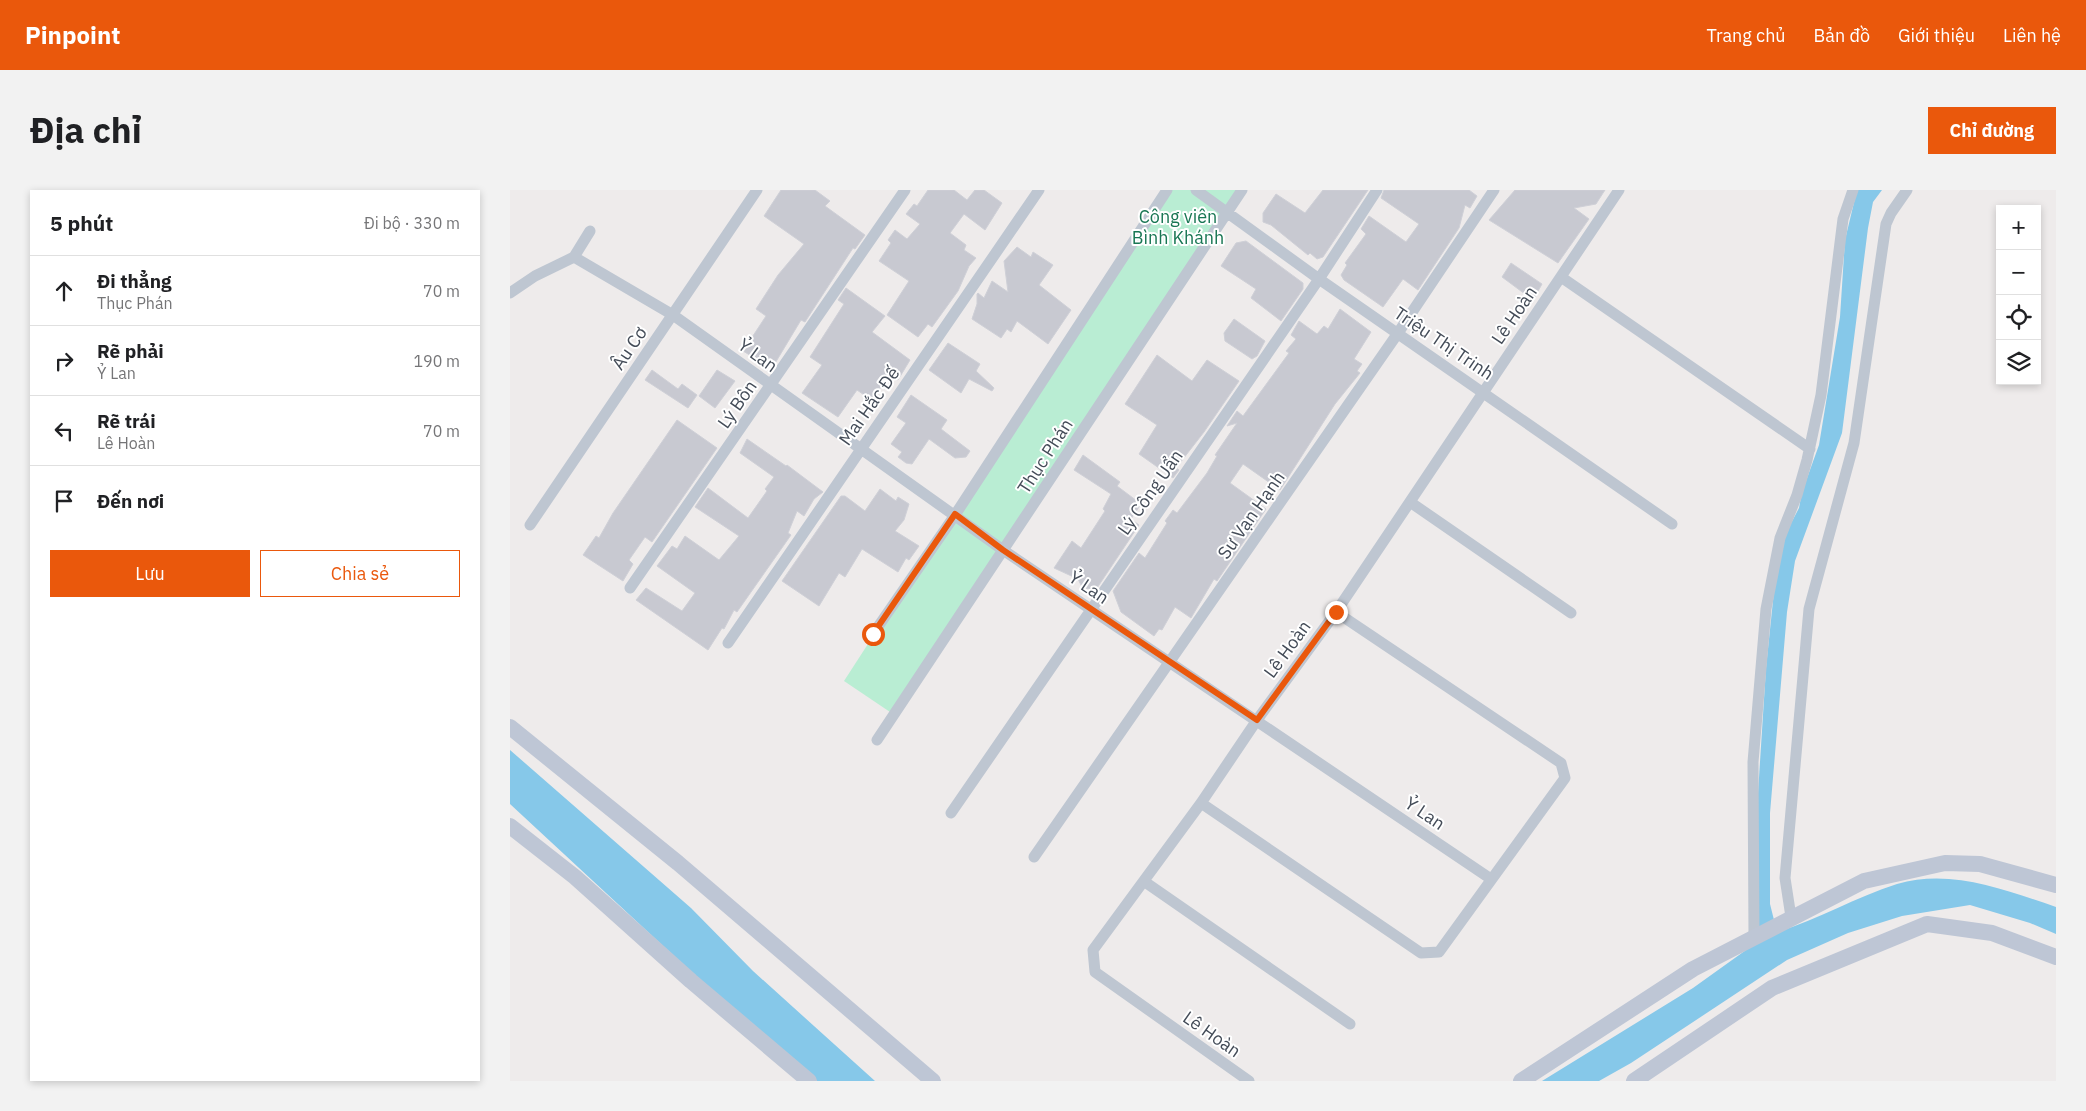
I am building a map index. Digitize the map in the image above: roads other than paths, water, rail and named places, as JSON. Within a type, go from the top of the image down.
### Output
[{"type":"street","name":"Âu Cơ","points":[[530,525],[757,190]]},
{"type":"street","name":"Lý Bôn","points":[[630,588],[771,386],[904,190]]},
{"type":"street","name":"Mai Hắc Đế","points":[[728,642],[1039,190]]},
{"type":"street","points":[[873,634],[955,514],[1168,190]]},
{"type":"street","name":"Triệu Thị Trinh","points":[[1196,190],[1319,279],[1672,524]]},
{"type":"street","name":"Thục Phán","points":[[877,740],[1242,190]]},
{"type":"street","name":"Lý Công Uẩn","points":[[951,813],[1319,279],[1377,190]]},
{"type":"street","name":"Sư Vạn Hạnh","points":[[1034,857],[1398,333],[1494,190]]},
{"type":"street","name":"Lê Hoàn","points":[[1249,1081],[1095,972],[1093,950],[1202,803],[1257,720],[1336,612],[1619,190]]},
{"type":"street","points":[[1756,936],[1753,762],[1766,609],[1778,545],[1797,495],[1810,449],[1820,395],[1843,219],[1853,190]]},
{"type":"street","points":[[1786,920],[1785,878],[1809,609],[1854,443],[1886,224],[1891,213],[1907,190]]},
{"type":"street","points":[[510,293],[535,276],[574,258],[590,231]]},
{"type":"street","name":"Ỷ Lan","points":[[574,258],[673,315],[1003,550],[1491,879]]},
{"type":"street","points":[[1561,277],[1810,449]]},
{"type":"street","points":[[1410,502],[1571,613]]},
{"type":"street","points":[[1202,803],[1421,953],[1440,952],[1565,778],[1562,763],[1336,612]]},
{"type":"street","points":[[510,727],[678,864],[933,1081]]},
{"type":"street","points":[[510,826],[575,877],[691,981],[809,1081]]},
{"type":"street","points":[[1521,1081],[1693,969],[1864,881],[1945,863],[1980,864],[2056,885]]},
{"type":"street","points":[[1145,882],[1350,1024]]},
{"type":"street","points":[[1634,1081],[1772,988],[1927,924],[1992,933],[2056,957]]},
{"type":"water","points":[[1857,190],[1882,190],[1873,202],[1868,228],[1842,433],[1795,561],[1787,612],[1770,813],[1770,904],[1777,932],[1897,884],[1937,878],[1978,883],[2056,907],[2056,934],[2030,923],[1970,905],[1902,916],[1848,933],[1787,960],[1631,1063],[1599,1081],[1542,1081],[1693,988],[1760,940],[1757,909],[1757,809],[1766,668],[1776,572],[1787,531],[1799,508],[1802,492],[1819,445],[1840,317],[1845,240]]},
{"type":"water","points":[[510,750],[691,908],[753,971],[875,1081],[817,1081],[757,1033],[510,804]]},
{"type":"park label","name":"Công viên Bình Khánh","points":[[1178,226]]}]
